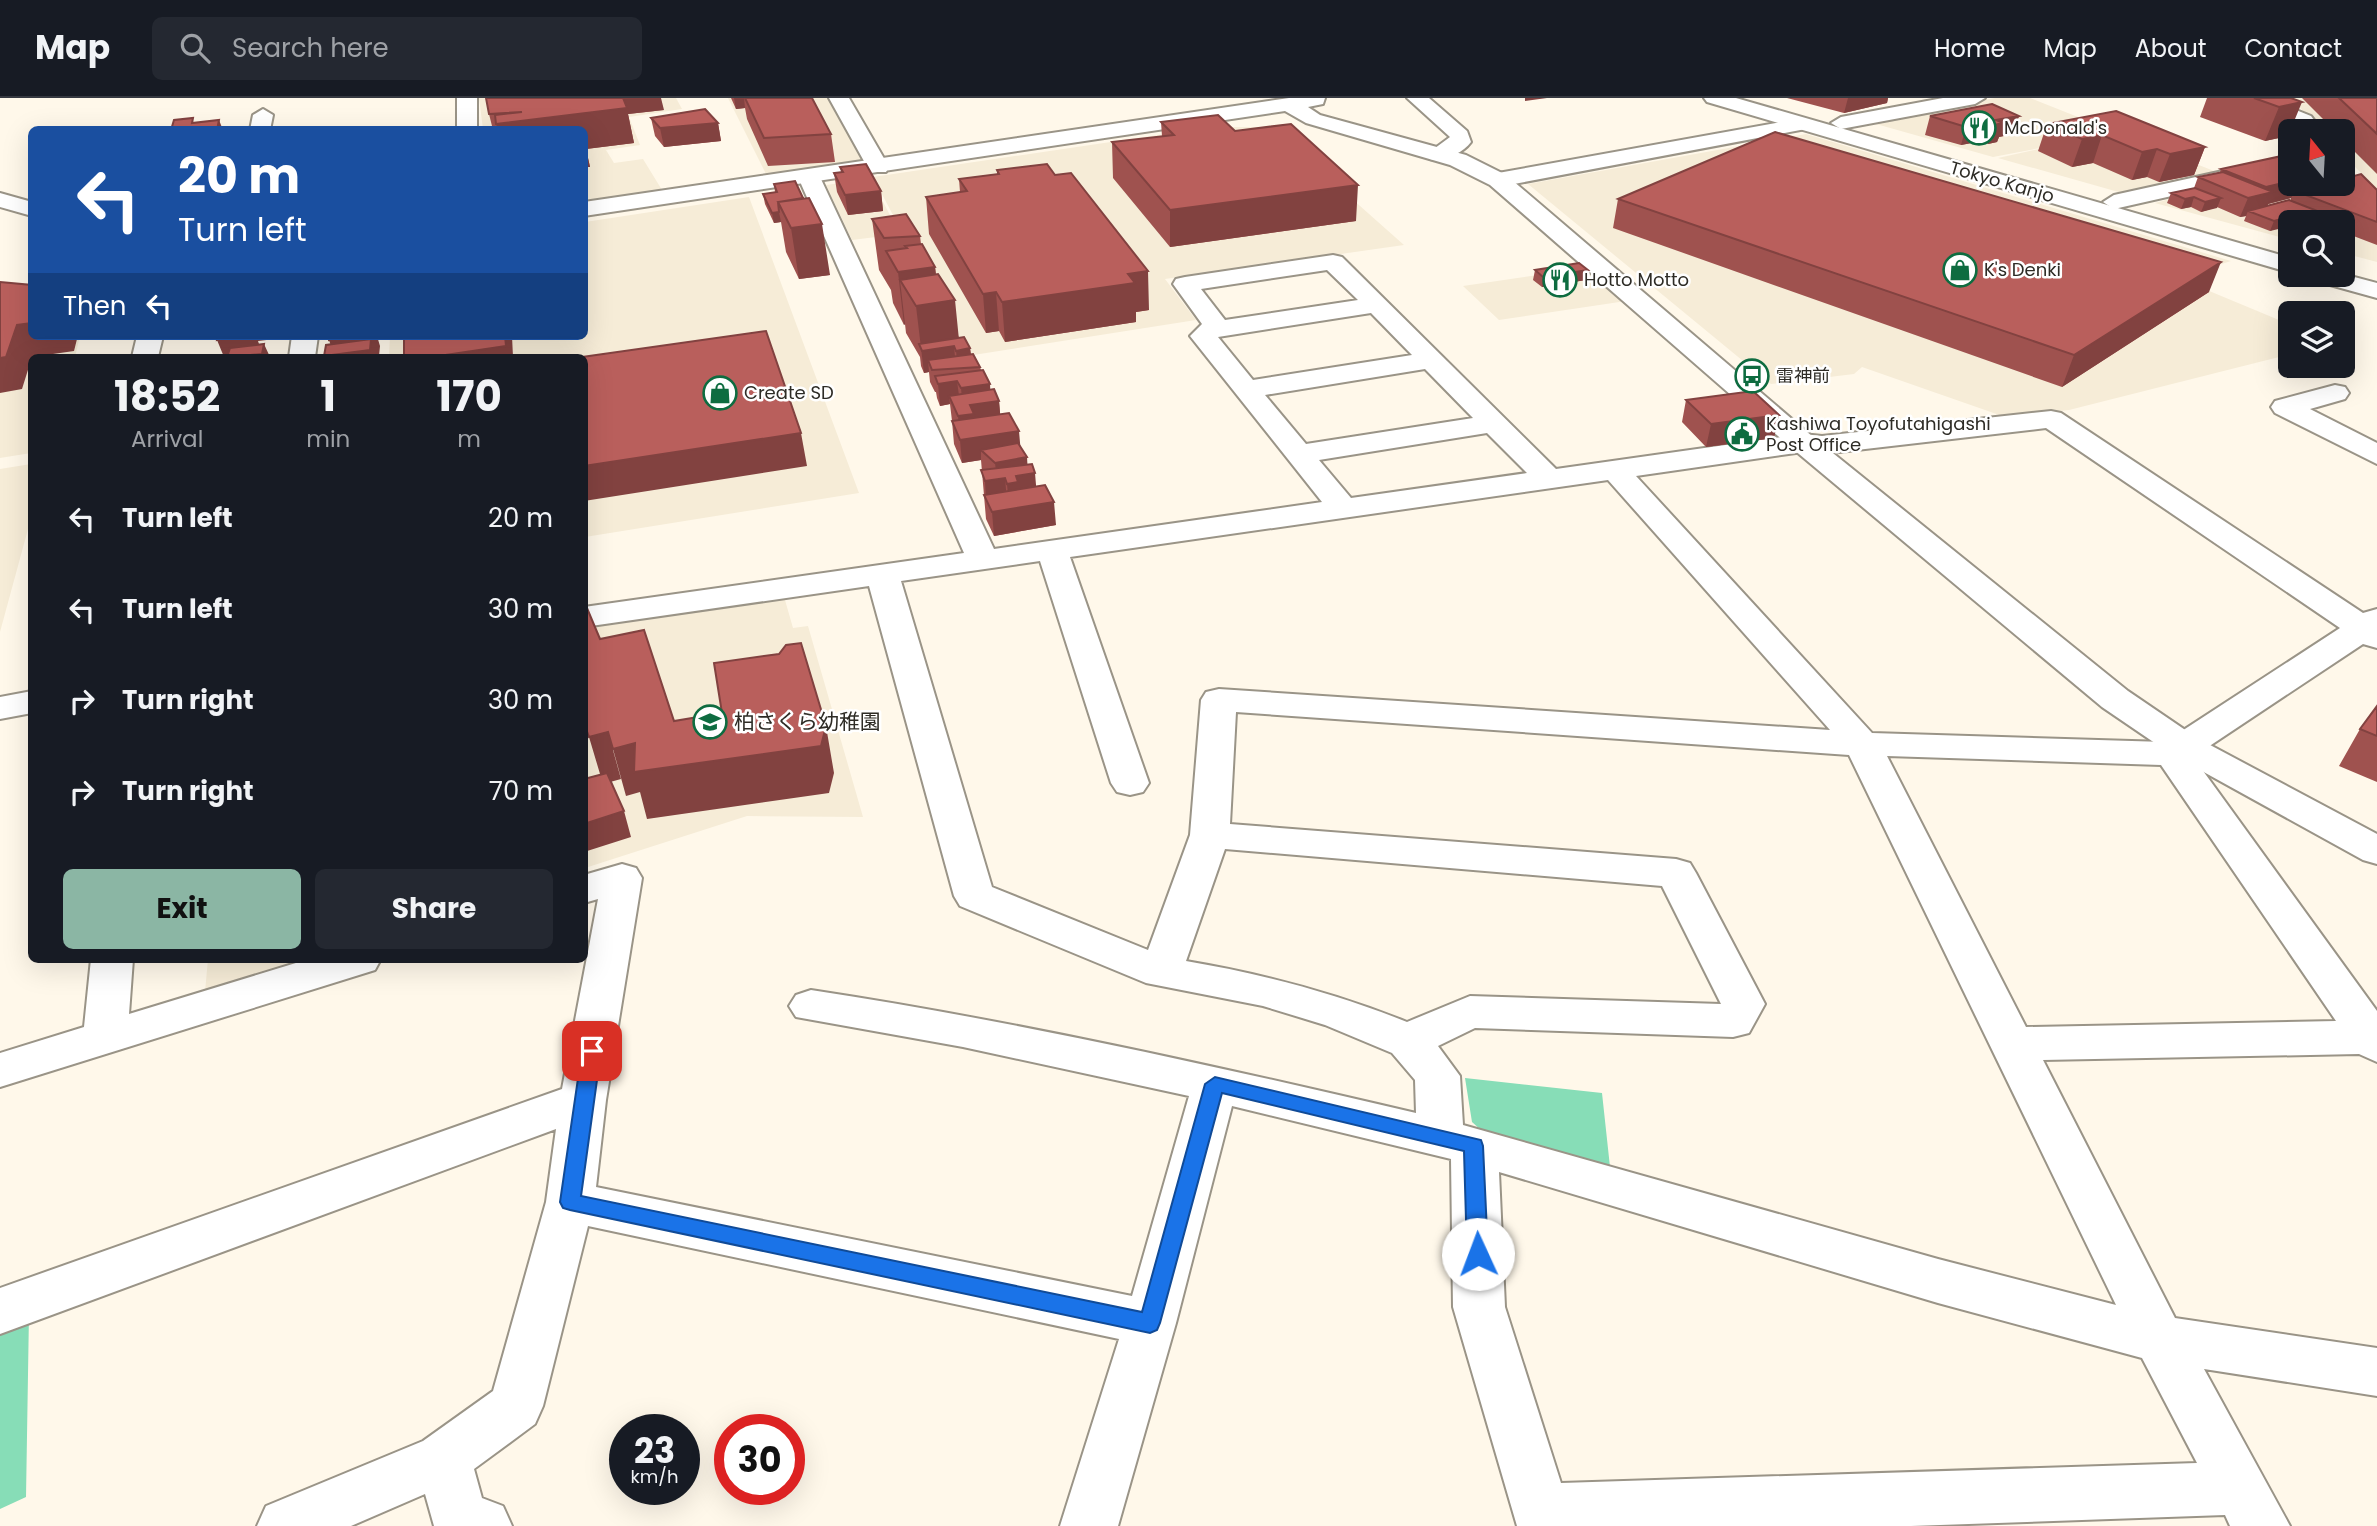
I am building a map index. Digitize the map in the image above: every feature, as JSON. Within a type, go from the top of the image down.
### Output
[{"type":"main road","points":[[467,98],[467,126]]},
{"type":"main road","points":[[839,98],[878,167]]},
{"type":"main road","points":[[588,208],[1325,98]]},
{"type":"main road","points":[[1417,98],[1460,135],[1461,142],[1438,153]]},
{"type":"main road","name":"Tokyo Kanjo","points":[[1714,98],[2278,262]]},
{"type":"main road","name":"Tokyo Kanjo","points":[[1753,98],[2278,249]]},
{"type":"main road","points":[[1841,123],[1975,98]]},
{"type":"main road","points":[[2248,98],[2294,119]]},
{"type":"main road","points":[[2284,98],[2303,119]]},
{"type":"main road","points":[[1290,105],[1313,119],[1438,153],[1480,169],[1498,180],[1543,216],[1803,443],[2042,642],[2178,750],[2377,851]]},
{"type":"main road","points":[[1498,180],[1804,124]]},
{"type":"main road","points":[[2114,202],[2278,165]]},
{"type":"main road","points":[[809,177],[983,559]]},
{"type":"main road","points":[[1218,328],[1185,284],[1333,262],[1549,479]]},
{"type":"main road","points":[[2355,272],[2377,278]]},
{"type":"main road","points":[[2355,285],[2377,291]]},
{"type":"main road","points":[[1342,507],[1249,389],[1203,336],[1218,328],[1377,305]]},
{"type":"main road","points":[[1249,389],[1432,360]]},
{"type":"main road","points":[[2335,393],[2285,407],[2377,455]]},
{"type":"main road","points":[[588,616],[1803,443],[1822,445],[2051,419],[2372,629],[2178,750],[1862,744],[1219,700],[1210,835],[1161,972]]},
{"type":"main road","points":[[1300,454],[1494,423]]},
{"type":"main road","points":[[882,573],[974,897],[1161,972],[1263,990],[1340,1013],[1408,1041],[1437,1076],[1457,1142],[1479,1307],[1544,1518],[2251,1507],[2159,1339],[1862,744],[1614,469]]},
{"type":"main road","points":[[1052,551],[1130,783]]},
{"type":"main road","points":[[0,708],[28,703]]},
{"type":"main road","points":[[2178,750],[2374,1041]]},
{"type":"main road","points":[[1210,835],[1675,873],[1743,1004],[1733,1021],[1470,1012],[1408,1041]]},
{"type":"main road","points":[[286,1526],[443,1459],[516,1406],[570,1202],[583,1100],[622,878],[588,888]]},
{"type":"main road","points":[[104,1038],[112,963]]},
{"type":"main road","points":[[0,1070],[347,963]]},
{"type":"main road","points":[[811,1006],[963,1030],[1215,1084],[1457,1142],[1938,1280],[2159,1339],[2377,1372]]},
{"type":"main road","points":[[2011,1044],[2374,1041]]},
{"type":"main road","points":[[1089,1526],[1150,1323],[1215,1084]]},
{"type":"main road","points":[[0,1311],[583,1100]]},
{"type":"main road","points":[[570,1202],[1150,1323]]},
{"type":"main road","points":[[443,1459],[468,1524]]},
{"type":"shaded area","points":[[479,98],[676,98],[682,109],[629,117],[640,145],[606,150],[614,163],[643,159],[662,190],[588,201],[588,126],[483,126]]},
{"type":"shaded area","points":[[728,98],[828,98],[864,162],[767,176]]},
{"type":"shaded area","points":[[1995,98],[2030,98],[2219,173],[2122,193],[1998,158],[2066,143],[1993,157],[1869,122]]},
{"type":"shaded area","points":[[2291,98],[2377,98],[2377,190],[2356,168],[2356,119],[2311,119]]},
{"type":"shaded area","points":[[1212,127],[1271,127],[1404,245],[1165,279],[1196,320],[967,356],[873,177]]},
{"type":"shaded area","points":[[1806,134],[2231,261],[2178,278],[2278,320],[2278,357],[2069,410],[2005,417],[1862,367],[1854,374],[1771,384],[1528,184]]},
{"type":"shaded area","points":[[871,179],[900,234],[852,240],[826,185]]},
{"type":"shaded area","points":[[2278,186],[2278,196],[2356,196],[2356,189],[2377,211],[2377,262],[2355,256],[2355,210],[2278,210],[2278,236],[2155,203],[2206,189]]},
{"type":"shaded area","points":[[749,197],[859,493],[588,537],[588,354],[389,354],[390,340],[588,340],[588,222]]},
{"type":"shaded area","points":[[1586,268],[1626,301],[1499,320],[1463,286]]},
{"type":"shaded area","points":[[0,312],[28,333],[28,340],[79,340],[76,354],[28,354],[28,453],[0,458]]},
{"type":"shaded area","points":[[28,464],[28,529],[0,632],[0,469]]},
{"type":"shaded area","name":"柏さくら幼稚園","points":[[783,593],[793,628],[808,626],[863,817],[747,816],[588,867],[588,621]]},
{"type":"shaded area","points":[[208,963],[294,963],[205,992]]},
{"type":"green space","points":[[1465,1078],[1602,1093],[1610,1167],[1491,1139],[1472,1122]]},
{"type":"green space","points":[[29,1313],[26,1497],[0,1509],[0,1324]]},
{"type":"building","points":[[486,98],[623,98],[627,108],[496,124],[495,115],[522,112],[489,114]]},
{"type":"building","points":[[745,98],[812,98],[831,134],[764,138]]},
{"type":"building","points":[[2254,98],[2291,98],[2302,102],[2279,107]]},
{"type":"building","points":[[2339,98],[2377,98],[2377,134]]},
{"type":"building","points":[[1992,104],[2019,116],[1996,120],[2003,123],[1994,125],[1988,122],[1966,127],[1930,116]]},
{"type":"building","points":[[705,109],[718,123],[660,128],[651,118]]},
{"type":"building","points":[[2116,111],[2205,147],[2170,154],[2157,149],[2142,152],[2102,135],[2082,139],[2047,124]]},
{"type":"building","points":[[1218,115],[1235,131],[1291,124],[1358,185],[1170,210],[1112,142],[1174,135],[1161,122]]},
{"type":"building","points":[[193,118],[192,123],[219,120],[218,126],[172,126],[174,120]]},
{"type":"building","points":[[1775,132],[2221,262],[2074,355],[1618,199]]},
{"type":"building","points":[[2278,157],[2278,184],[2266,187],[2221,169]]},
{"type":"building","points":[[866,164],[881,191],[845,195],[834,173],[843,172],[840,167]]},
{"type":"building","points":[[1047,164],[1055,175],[1071,173],[1148,271],[1128,274],[1135,283],[1002,302],[996,292],[983,294],[926,197],[967,191],[959,179],[999,174],[997,170]]},
{"type":"building","points":[[2223,172],[2273,192],[2248,198],[2198,177]]},
{"type":"building","points":[[2361,174],[2377,190],[2377,222],[2355,214],[2355,210],[2345,210],[2308,196],[2356,196],[2356,175]]},
{"type":"building","points":[[795,181],[803,198],[778,202],[779,212],[772,213],[763,194],[777,192],[774,184]]},
{"type":"building","points":[[2195,188],[2221,198],[2205,202],[2194,197],[2185,199],[2171,193]]},
{"type":"building","points":[[809,198],[822,224],[791,228],[778,202]]},
{"type":"building","points":[[2289,200],[2315,210],[2278,210],[2278,220],[2274,221],[2248,211]]},
{"type":"building","points":[[906,214],[920,236],[884,238],[872,219]]},
{"type":"building","points":[[922,244],[935,267],[898,272],[886,251]]},
{"type":"building","points":[[1579,263],[1588,270],[1543,277],[1535,270]]},
{"type":"building","points":[[938,274],[955,300],[916,306],[900,280]]},
{"type":"building","points":[[0,282],[28,285],[28,324],[17,325],[6,357],[0,358]]},
{"type":"building","points":[[766,331],[801,433],[588,465],[588,356]]},
{"type":"building","points":[[964,337],[970,348],[956,351],[954,346],[922,351],[919,344]]},
{"type":"building","points":[[371,340],[370,350],[339,354],[324,354],[326,345]]},
{"type":"building","points":[[404,340],[505,340],[506,346],[452,354],[404,354]]},
{"type":"building","points":[[264,344],[262,354],[228,354],[230,348]]},
{"type":"building","points":[[973,354],[980,367],[932,370],[928,360]]},
{"type":"building","points":[[983,370],[990,384],[961,388],[957,381],[938,384],[935,376]]},
{"type":"building","points":[[994,389],[999,401],[970,405],[974,414],[958,416],[949,396]]},
{"type":"building","points":[[1753,391],[1779,415],[1711,424],[1686,400]]},
{"type":"building","points":[[1009,413],[1019,431],[960,440],[952,421]]},
{"type":"building","points":[[1018,443],[1027,457],[995,463],[981,450]]},
{"type":"building","points":[[1032,464],[1035,473],[1016,476],[1018,482],[1007,484],[1005,478],[985,481],[981,470]]},
{"type":"building","points":[[1045,485],[1054,502],[992,512],[984,495]]},
{"type":"building","points":[[588,610],[600,639],[644,630],[674,721],[722,713],[714,663],[779,654],[786,645],[801,643],[826,726],[821,746],[634,772],[635,743],[613,749],[608,732],[589,737]]},
{"type":"building","points":[[2377,706],[2377,736],[2360,729]]},
{"type":"building","points":[[607,773],[624,811],[588,823],[588,778]]},
{"type":"place","name":"McDonald's","points":[[1979,128]]},
{"type":"place","name":"K's Denki","points":[[1960,270]]},
{"type":"place","name":"Hotto Motto","points":[[1560,280]]},
{"type":"place","name":"雷神前","points":[[1752,376]]},
{"type":"place","name":"Create SD","points":[[720,393]]},
{"type":"place","name":"Kashiwa Toyofutahigashi Post Office","points":[[1742,434]]},
{"type":"place","name":"柏さくら幼稚園","points":[[710,722]]},
{"type":"route","points":[[592,1051],[570,1202],[1150,1323],[1215,1084],[1474,1146],[1478,1254]]}]
